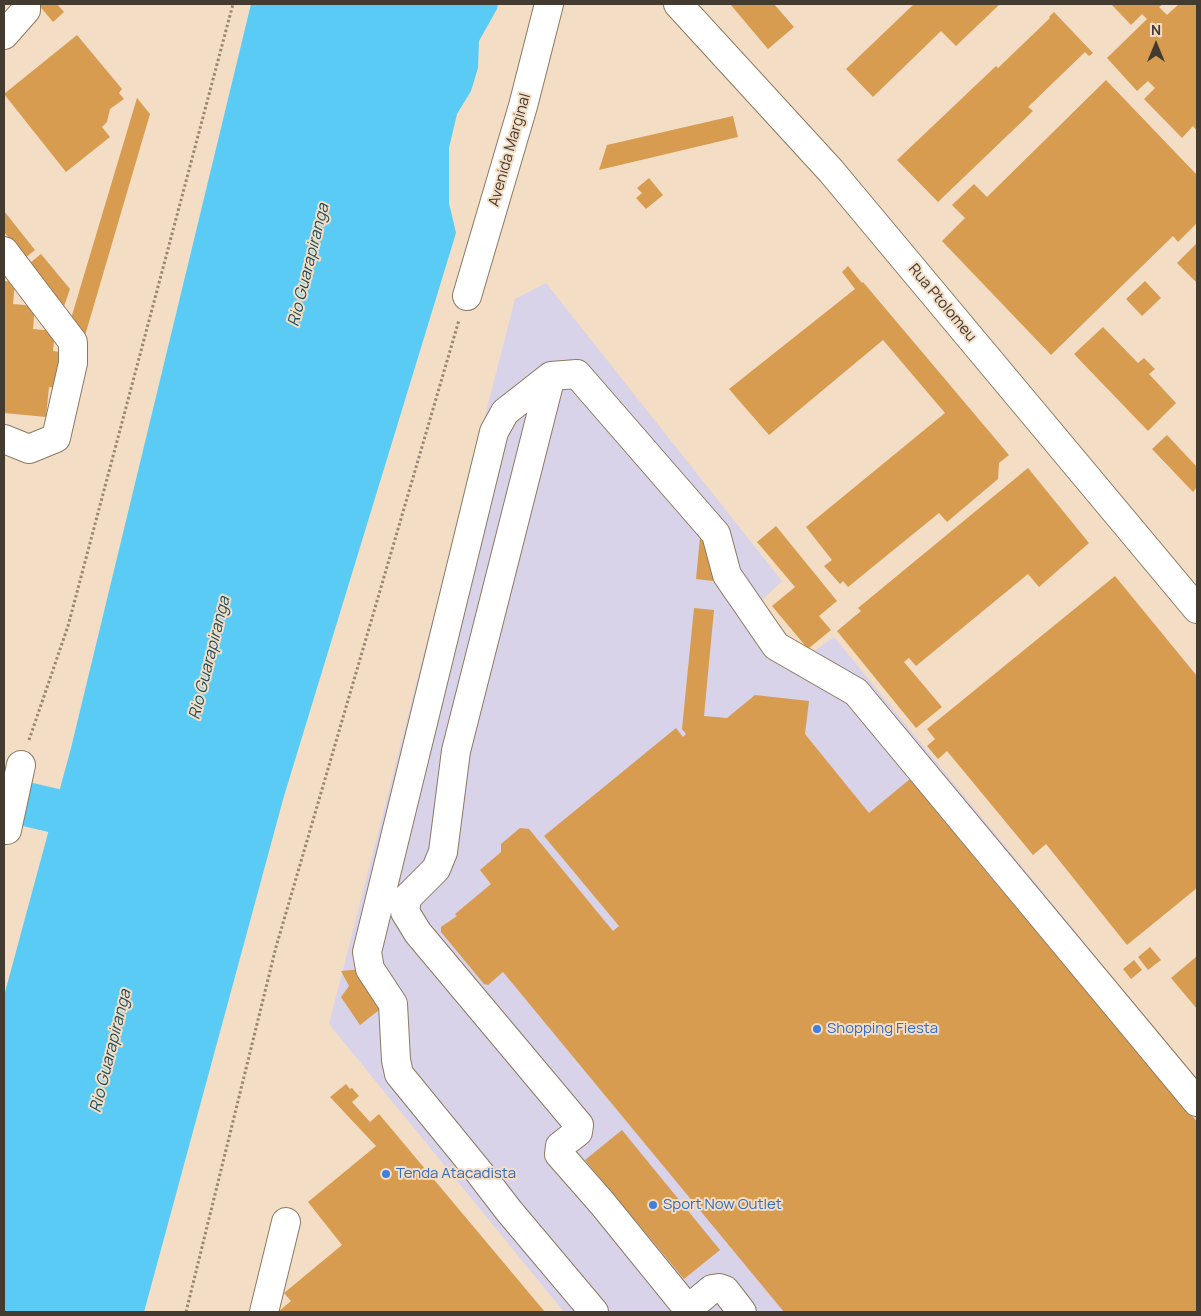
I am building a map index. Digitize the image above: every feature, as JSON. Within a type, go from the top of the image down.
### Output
[{"type":"street","points":[[4,35],[26,10],[26,4]]},
{"type":"street","name":"Avenida Marginal","points":[[466,296],[523,106],[549,4]]},
{"type":"street","name":"Rua Ptolomeu","points":[[678,4],[831,171],[1197,609]]},
{"type":"street","points":[[4,251],[73,342],[73,363],[56,438],[29,448],[4,439]]},
{"type":"street","points":[[594,1312],[509,1211],[399,1074],[396,1060],[393,1004],[370,969],[367,952],[494,432],[506,412],[551,376],[577,374],[716,534],[726,575],[776,646],[856,692],[1197,1102]]},
{"type":"street","points":[[551,376],[456,751],[443,852],[436,869],[407,898],[405,912],[418,933],[579,1125],[578,1132],[560,1146],[558,1154],[602,1203],[688,1309],[712,1289],[719,1288],[725,1290],[742,1312]]},
{"type":"street","points":[[7,830],[21,765]]},
{"type":"street","points":[[264,1312],[286,1222]]},
{"type":"path","points":[[21,765],[68,626],[233,4]]},
{"type":"path","points":[[186,1312],[276,947],[466,296]]},
{"type":"shaded area","name":"Shopping Fiesta","points":[[546,283],[782,581],[760,602],[806,657],[834,637],[1197,1080],[1197,1312],[564,1312],[329,1024],[515,299]]},
{"type":"water","name":"Rio Guarapiranga","points":[[251,4],[498,4],[479,41],[478,68],[471,91],[457,114],[449,148],[449,203],[456,233],[284,796],[144,1312],[4,1312],[4,996],[71,748]]},
{"type":"building","points":[[38,4],[57,4],[64,12],[53,22]]},
{"type":"building","points":[[730,4],[774,4],[794,27],[768,49]]},
{"type":"building","points":[[914,4],[1000,4],[956,46],[941,31],[873,97],[846,69]]},
{"type":"building","points":[[1111,4],[1163,4],[1159,7],[1167,15],[1179,4],[1197,4],[1197,131],[1193,126],[1182,138],[1144,99],[1155,88],[1148,81],[1137,91],[1107,58],[1147,19],[1142,14],[1131,25]]},
{"type":"building","points":[[1054,12],[1093,53],[1089,56],[1085,52],[1028,107],[1033,111],[938,202],[897,160],[996,66],[998,68]]},
{"type":"building","points":[[77,35],[122,89],[119,93],[124,99],[110,109],[107,122],[102,127],[110,137],[66,172],[4,94]]},
{"type":"building","points":[[1106,80],[1197,175],[1197,223],[1178,242],[1173,236],[1051,355],[942,241],[965,218],[952,205],[974,184],[987,197]]},
{"type":"building","points":[[137,98],[150,114],[84,339],[70,322]]},
{"type":"building","points":[[733,116],[738,137],[599,170],[607,145]]},
{"type":"building","points":[[649,178],[663,195],[646,209],[636,198],[642,193],[637,188]]},
{"type":"building","points":[[4,211],[35,250],[25,258],[4,232]]},
{"type":"building","points":[[1197,243],[1197,283],[1177,263]]},
{"type":"building","points":[[41,254],[70,289],[62,312],[25,267]]},
{"type":"building","points":[[848,266],[1009,455],[999,463],[998,479],[947,522],[939,513],[848,587],[843,581],[840,584],[824,566],[832,560],[806,527],[945,413],[883,340],[769,435],[729,389],[855,289],[842,272]]},
{"type":"building","points":[[4,281],[15,282],[13,304],[35,306],[33,329],[55,331],[53,351],[66,353],[58,388],[49,387],[46,417],[4,413]]},
{"type":"building","points":[[1145,281],[1161,298],[1142,316],[1126,299]]},
{"type":"building","points":[[1103,327],[1138,363],[1144,358],[1155,369],[1149,374],[1176,403],[1148,431],[1074,354]]},
{"type":"building","points":[[1167,435],[1197,467],[1197,487],[1193,492],[1152,449]]},
{"type":"building","points":[[1028,468],[1089,543],[1039,587],[1028,574],[916,666],[909,658],[904,662],[942,707],[916,728],[837,631],[861,611],[858,608]]},
{"type":"building","points":[[776,526],[837,601],[819,616],[831,630],[808,649],[772,606],[795,587],[757,542]]},
{"type":"building","points":[[701,527],[717,546],[713,581],[696,579]]},
{"type":"building","points":[[1115,576],[1197,676],[1197,888],[1127,945],[1046,844],[1033,855],[947,751],[938,759],[927,746],[935,739],[927,729]]},
{"type":"building","points":[[694,608],[714,610],[704,716],[727,718],[755,695],[809,701],[805,734],[869,813],[910,779],[998,886],[1004,882],[1194,1112],[1191,1114],[1197,1122],[1197,1312],[784,1312],[503,972],[488,985],[484,984],[441,932],[441,927],[457,916],[455,914],[491,884],[480,870],[501,852],[501,844],[520,828],[529,829],[613,931],[619,926],[544,836],[676,728],[683,737],[686,734],[682,729]]},
{"type":"building","points":[[1150,947],[1161,960],[1148,970],[1138,957]]},
{"type":"building","points":[[1197,956],[1197,1009],[1171,978]]},
{"type":"building","points":[[1134,960],[1142,970],[1131,979],[1123,969]]},
{"type":"building","points":[[362,969],[388,1003],[360,1025],[341,997],[349,986],[341,971]]},
{"type":"building","name":"Tenda Atacadista","points":[[346,1084],[359,1096],[352,1102],[370,1122],[379,1114],[545,1312],[278,1312],[291,1301],[284,1293],[342,1245],[308,1202],[376,1146],[330,1097]]},
{"type":"building","name":"Sport Now Outlet","points":[[622,1130],[720,1250],[684,1279],[585,1160]]},
{"type":"waterway","points":[[4,799],[112,824]]},
{"type":"place","name":"Shopping Fiesta","points":[[817,1029]]},
{"type":"place","name":"Tenda Atacadista","points":[[386,1174]]},
{"type":"place","name":"Sport Now Outlet","points":[[653,1205]]}]
